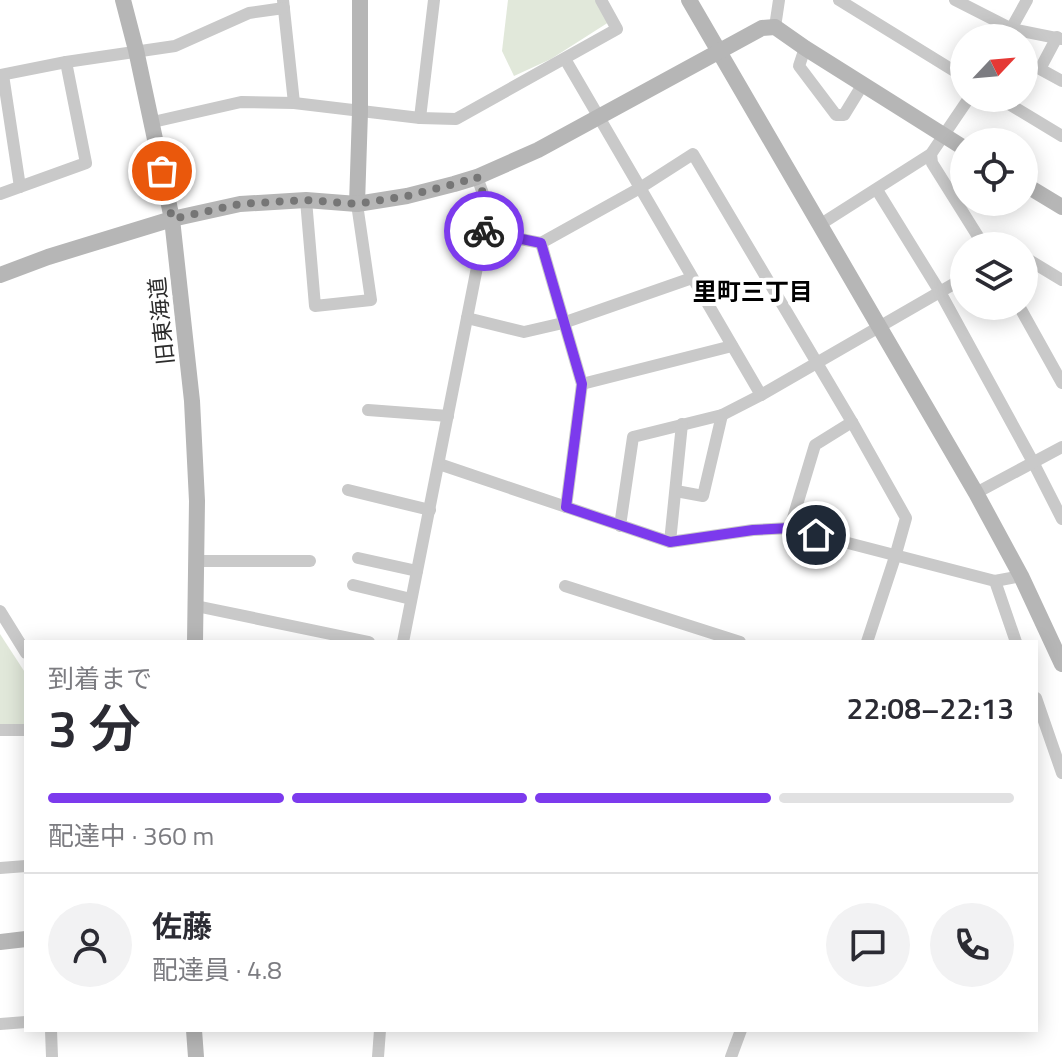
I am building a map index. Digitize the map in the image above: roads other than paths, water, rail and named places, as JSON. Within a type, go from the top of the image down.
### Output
[{"type":"street","name":"旧東海道","points":[[123,0],[153,122],[172,219],[192,401],[197,501],[195,640]]},
{"type":"street","points":[[306,200],[315,306],[371,300],[357,204],[360,0]]},
{"type":"street","points":[[420,118],[434,0]]},
{"type":"street","points":[[153,122],[241,102],[294,103],[420,118],[456,119],[617,29],[601,0]]},
{"type":"street","points":[[689,0],[1056,635],[1062,664]]},
{"type":"street","points":[[775,27],[779,0]]},
{"type":"street","points":[[839,0],[950,68]]},
{"type":"street","points":[[1014,24],[1027,0]]},
{"type":"street","points":[[958,1],[995,24]]},
{"type":"street","points":[[20,187],[2,75],[136,50],[175,46],[249,13],[284,4],[294,103]]},
{"type":"street","points":[[0,275],[172,219],[240,204],[306,200],[357,204],[407,196],[477,177],[538,150],[762,28],[775,27],[950,140]]},
{"type":"street","points":[[1038,36],[1060,38],[1040,69],[1062,81]]},
{"type":"street","points":[[805,48],[799,66],[836,115],[844,115],[863,84]]},
{"type":"street","points":[[565,59],[761,395]]},
{"type":"street","points":[[0,194],[86,163],[66,62]]},
{"type":"street","points":[[821,224],[931,154],[960,112]]},
{"type":"street","points":[[1022,112],[1062,136]]},
{"type":"street","points":[[484,232],[541,243],[640,188],[693,154],[906,518],[868,640]]},
{"type":"street","points":[[931,154],[932,163],[975,232]]},
{"type":"street","points":[[403,640],[484,232],[486,202],[477,177]]},
{"type":"street","points":[[877,190],[940,292],[1062,519]]},
{"type":"street","points":[[1038,192],[1062,207]]},
{"type":"street","points":[[541,243],[582,384],[566,507]]},
{"type":"street","points":[[1038,265],[1062,280]]},
{"type":"street","points":[[467,318],[524,332],[563,323],[692,278]]},
{"type":"street","points":[[620,526],[633,437],[722,415],[950,286]]},
{"type":"street","points":[[1028,320],[1058,366],[1062,383]]},
{"type":"street","points":[[582,384],[732,346]]},
{"type":"street","points":[[368,410],[448,416]]},
{"type":"street","points":[[676,491],[703,496],[722,415]]},
{"type":"street","points":[[790,528],[815,445],[852,422]]},
{"type":"street","points":[[670,542],[682,424]]},
{"type":"street","points":[[976,493],[1062,447]]},
{"type":"street","points":[[439,464],[670,542],[790,528],[995,581],[1021,576]]},
{"type":"street","points":[[348,490],[430,510]]},
{"type":"street","points":[[358,558],[417,571]]},
{"type":"street","points":[[196,561],[310,561]]},
{"type":"street","points":[[995,581],[1015,640]]},
{"type":"street","points":[[353,585],[411,599]]},
{"type":"street","points":[[565,586],[734,640]]},
{"type":"street","points":[[196,606],[359,640]]},
{"type":"street","points":[[0,611],[24,650]]},
{"type":"street","points":[[1038,704],[1062,773]]},
{"type":"street","points":[[0,730],[24,730]]},
{"type":"street","points":[[0,868],[24,866]]},
{"type":"street","points":[[0,942],[24,939]]},
{"type":"street","points":[[0,1024],[24,1022]]},
{"type":"street","points":[[51,1032],[52,1057]]},
{"type":"street","points":[[194,1032],[196,1057]]},
{"type":"street","points":[[378,1057],[380,1032]]},
{"type":"street","points":[[731,1057],[740,1032]]},
{"type":"district","name":"里町三丁目","points":[[753,292]]}]
